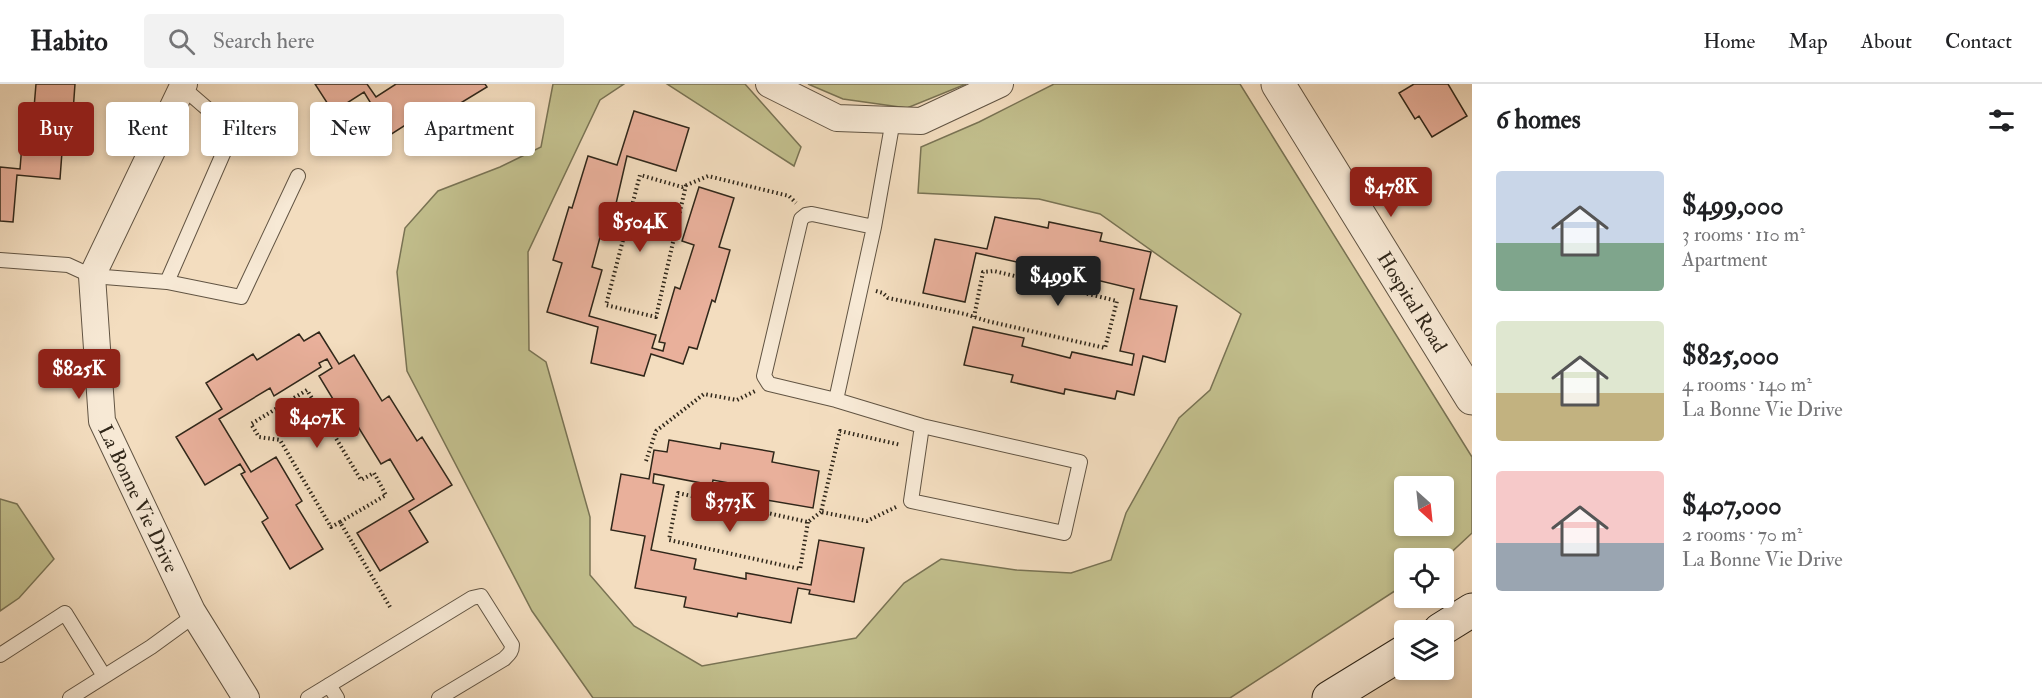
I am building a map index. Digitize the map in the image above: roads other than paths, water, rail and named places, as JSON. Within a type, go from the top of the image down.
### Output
[{"type":"street","points":[[769,84],[837,118],[921,121],[1000,84]]},
{"type":"street","name":"Hospital Road","points":[[1278,84],[1472,398]]},
{"type":"street","name":"La Bonne Vie Drive","points":[[183,86],[92,276],[102,421],[195,615],[246,698]]},
{"type":"street","points":[[1454,621],[1472,610]]},
{"type":"street","points":[[1329,698],[1394,658]]},
{"type":"lane","points":[[167,282],[232,131],[183,86]]},
{"type":"lane","points":[[836,400],[874,227],[893,120]]},
{"type":"lane","points":[[0,260],[68,264],[92,276],[167,282],[241,297],[297,176]]},
{"type":"lane","points":[[874,227],[812,214],[801,219],[764,376],[769,384],[836,400],[922,426],[1080,462],[1064,533],[911,501],[922,426]]},
{"type":"lane","points":[[308,698],[472,598],[482,596],[512,645],[512,650],[504,658],[440,698]]},
{"type":"lane","points":[[0,655],[65,613],[104,676]]},
{"type":"lane","points":[[70,698],[151,647],[195,615]]},
{"type":"lane","points":[[329,685],[337,698]]}]
